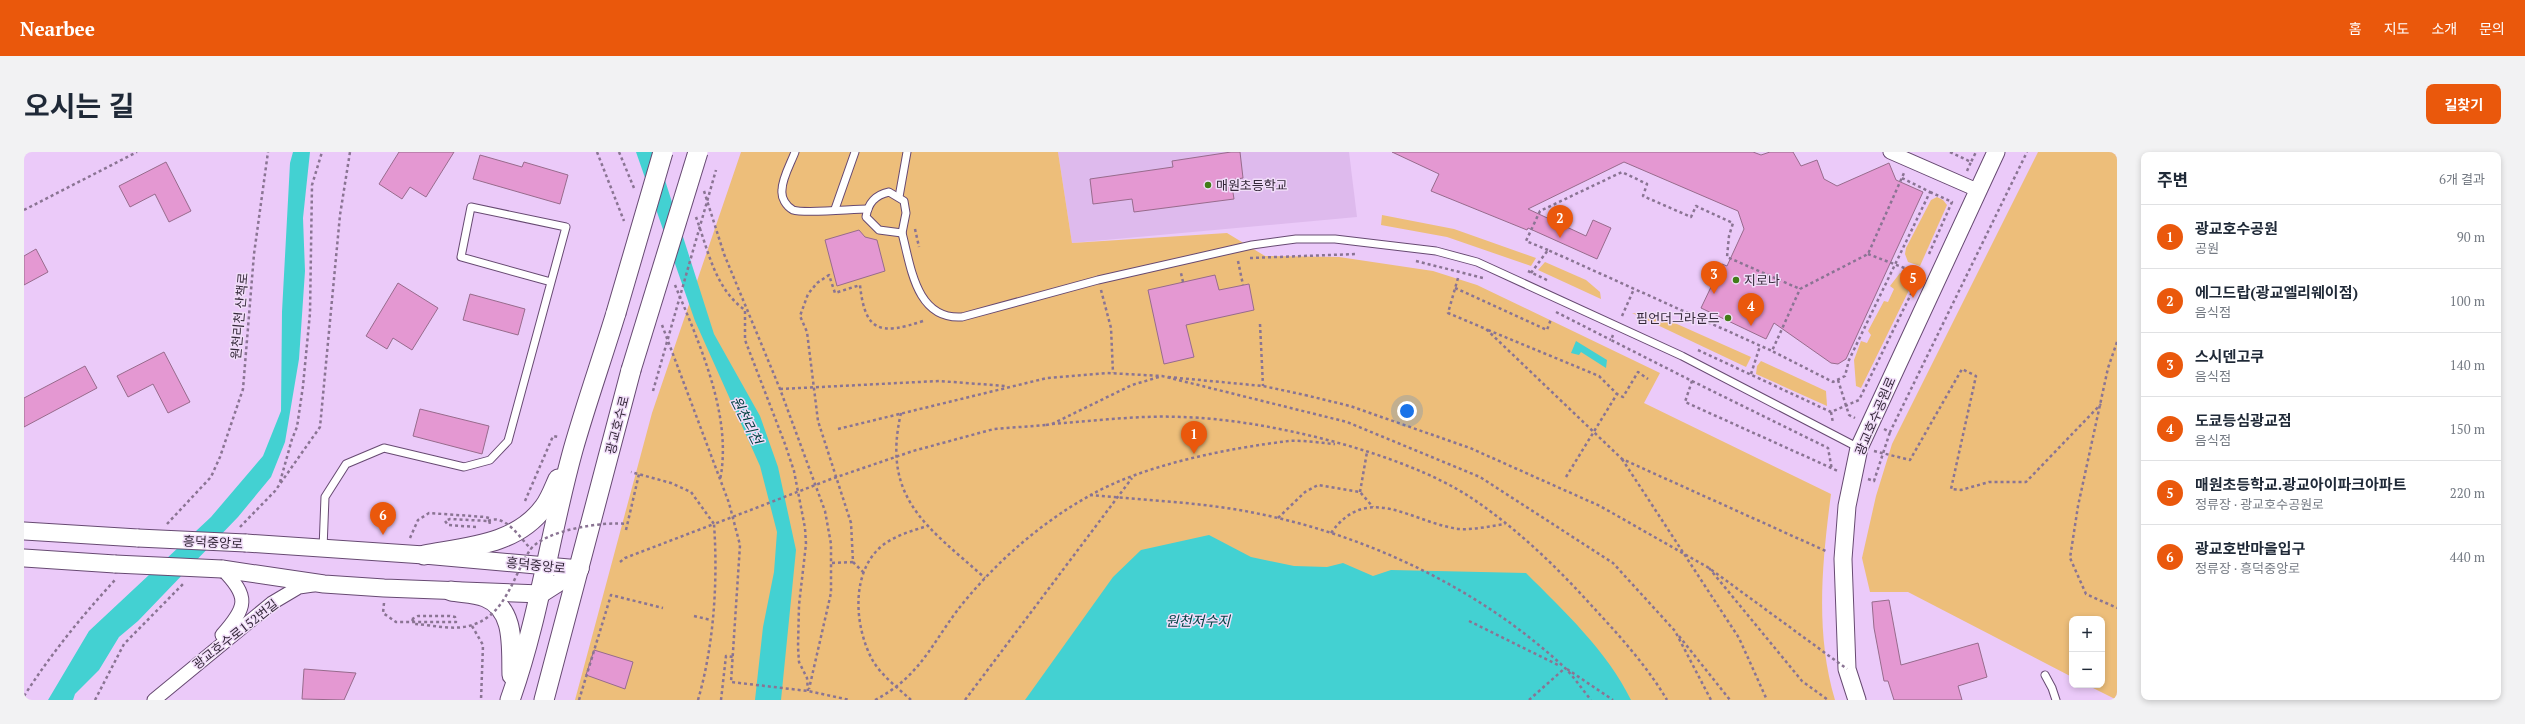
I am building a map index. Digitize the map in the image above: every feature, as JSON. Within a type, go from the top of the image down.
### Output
[{"type":"main road","points":[[511,697],[541,594],[545,565],[574,445],[616,313],[663,152]]},
{"type":"main road","name":"광교호수로","points":[[544,700],[580,569],[631,370],[698,152]]},
{"type":"main road","points":[[424,555],[486,544],[521,530],[544,506],[574,445]]},
{"type":"main road","points":[[451,591],[485,597],[502,610],[509,625],[511,697]]},
{"type":"street","points":[[1890,152],[1977,190]]},
{"type":"street","name":"광교호수공원로","points":[[1857,700],[1847,669],[1842,559],[1852,475],[1859,448],[1977,190],[1996,152]]},
{"type":"street","name":"흥덕중앙로","points":[[24,531],[138,538],[241,537],[323,549],[424,555],[580,569]]},
{"type":"street","name":"흥덕중앙로","points":[[24,558],[117,570],[222,569],[324,584],[384,588],[541,594],[580,569]]},
{"type":"street","points":[[197,663],[242,608],[243,598],[240,590],[222,569]]},
{"type":"street","name":"광교호수로152번길","points":[[154,700],[197,663],[272,603],[299,587],[324,584]]},
{"type":"lane","points":[[795,152],[781,188],[782,197],[787,205],[794,210],[808,211],[868,209]]},
{"type":"lane","points":[[835,209],[854,152]]},
{"type":"lane","points":[[900,197],[907,152]]},
{"type":"lane","points":[[902,232],[879,230],[866,217],[871,201],[880,194],[889,192],[900,197],[904,202],[906,213],[902,232],[922,299],[932,309],[952,318],[962,317],[1098,280],[1252,245],[1296,239],[1362,241],[1436,251],[1477,262],[1682,356],[1859,448]]},
{"type":"lane","points":[[323,549],[325,497],[346,464],[384,448],[464,467],[490,460],[508,441],[566,227],[471,206],[461,257],[551,282]]},
{"type":"lane","points":[[2045,675],[2056,700]]},
{"type":"path","points":[[24,210],[137,152]]},
{"type":"path","name":"원천리천 산책로","points":[[162,530],[211,477],[220,457],[243,389],[254,254],[268,152]]},
{"type":"path","points":[[279,485],[297,427],[303,386],[310,313],[312,185],[322,152]]},
{"type":"path","points":[[241,537],[320,427],[338,229],[350,152]]},
{"type":"path","points":[[597,152],[626,226]]},
{"type":"path","points":[[619,152],[635,189]]},
{"type":"path","points":[[1950,152],[1972,162],[1976,152]]},
{"type":"path","points":[[1692,381],[1685,402],[1832,470],[1874,481],[1890,432],[2027,152]]},
{"type":"path","points":[[653,391],[716,170]]},
{"type":"path","points":[[1800,289],[1727,257],[1729,236],[1733,222],[1696,206],[1691,218],[1643,196],[1647,184],[1622,172],[1540,211],[1526,241],[1772,351],[1833,382],[1845,376],[1849,368],[1849,360],[1930,192]]},
{"type":"path","points":[[1772,351],[1800,289],[1868,254],[1902,178],[1952,202],[1926,260]]},
{"type":"path","points":[[703,188],[724,254],[745,310],[780,390],[825,511],[831,544],[831,593],[808,691]]},
{"type":"path","points":[[693,210],[720,283],[727,294],[745,310],[745,340],[783,438],[794,471],[805,528],[806,544],[800,604],[798,646],[799,662],[807,678],[808,691]]},
{"type":"path","points":[[1532,273],[1548,250]]},
{"type":"path","points":[[1253,258],[1361,254]]},
{"type":"path","points":[[1868,254],[1920,274]]},
{"type":"path","points":[[1238,260],[1243,285]]},
{"type":"path","points":[[1408,260],[1489,280]]},
{"type":"path","points":[[1917,282],[1923,267]]},
{"type":"path","points":[[1181,273],[1183,282]]},
{"type":"path","points":[[864,573],[853,562],[851,523],[818,421],[812,387],[807,332],[800,316],[808,294],[817,283],[829,275],[835,293],[860,285],[865,315],[872,323],[884,329],[901,328],[923,321]]},
{"type":"path","points":[[672,278],[710,378],[724,460],[720,480]]},
{"type":"path","points":[[1458,278],[1448,313],[1599,376],[1623,397],[1638,372],[1648,379]]},
{"type":"path","points":[[1098,280],[1111,328],[1113,373]]},
{"type":"path","points":[[1455,288],[1546,330],[1551,319]]},
{"type":"path","points":[[1694,348],[1831,412],[1859,400],[1913,288]]},
{"type":"path","points":[[1611,340],[1634,289]]},
{"type":"path","points":[[1549,309],[1828,448],[1832,470]]},
{"type":"path","points":[[1622,315],[1630,318]]},
{"type":"path","points":[[662,322],[729,503],[740,545],[732,682],[808,691],[850,700]]},
{"type":"path","points":[[1260,324],[1263,386]]},
{"type":"path","points":[[1486,329],[1622,458],[1739,638],[1767,700]]},
{"type":"path","points":[[2117,342],[2108,368],[2078,506],[2070,558],[2086,594],[2117,608]]},
{"type":"path","points":[[1751,374],[1760,346]]},
{"type":"path","points":[[1859,448],[1910,460],[1962,369],[1976,376],[1952,489],[1961,490],[1989,482],[2026,482],[2101,404]]},
{"type":"path","points":[[838,429],[1047,378],[1113,373],[1162,376],[1263,386],[1305,395],[1350,406],[1470,448],[1526,471],[1600,506],[1709,568],[1847,669]]},
{"type":"path","points":[[1052,424],[1132,385],[1162,376],[1347,422],[1480,477],[1613,563],[1675,632],[1730,700]]},
{"type":"path","points":[[1838,380],[1849,415],[1890,432]]},
{"type":"path","points":[[780,390],[939,381],[1011,386]]},
{"type":"path","points":[[1566,477],[1618,394]]},
{"type":"path","points":[[901,413],[896,445],[902,488],[908,501],[927,526],[985,578]]},
{"type":"path","points":[[620,562],[625,558],[831,479],[913,451],[994,429],[1158,416],[1206,418],[1267,427],[1342,444],[1426,474],[1470,497],[1558,568],[1642,665],[1667,700]]},
{"type":"path","points":[[520,506],[532,488],[553,436],[574,445]]},
{"type":"path","points":[[875,700],[897,688],[914,671],[968,597],[985,578],[1027,540],[1061,513],[1090,495],[1132,477],[1195,458],[1291,441],[1342,444]]},
{"type":"path","points":[[1360,492],[1367,452]]},
{"type":"path","points":[[1622,458],[1842,559]]},
{"type":"path","points":[[631,472],[671,483],[691,492],[714,524],[716,545],[711,620],[706,672],[698,700]]},
{"type":"path","points":[[626,530],[639,474]]},
{"type":"path","points":[[965,700],[1118,498],[1132,477]]},
{"type":"path","points":[[1278,518],[1312,487],[1327,486],[1360,492],[1374,508]]},
{"type":"path","points":[[1090,495],[1249,512],[1278,518],[1331,533],[1405,563],[1466,593],[1508,621],[1565,668],[1614,700]]},
{"type":"path","points":[[1331,533],[1347,514],[1374,508],[1391,508],[1432,523],[1460,529],[1474,529],[1505,524]]},
{"type":"path","points":[[404,554],[416,524],[425,514],[485,517],[489,518],[490,523],[486,528]]},
{"type":"path","points":[[505,522],[510,516]]},
{"type":"path","points":[[478,527],[448,525],[446,523],[447,519],[488,521],[499,519],[505,522],[531,549]]},
{"type":"path","points":[[384,588],[384,613],[396,622],[456,622],[455,617],[450,616],[418,616],[412,618],[415,624],[463,627],[472,626],[488,616],[508,595],[531,549],[550,537],[579,527],[598,523],[628,524]]},
{"type":"path","points":[[911,700],[897,688],[873,660],[862,631],[859,599],[864,573],[872,555],[882,546],[906,533],[927,526]]},
{"type":"path","points":[[832,563],[853,562]]},
{"type":"path","points":[[1709,568],[1802,681],[1828,700]]},
{"type":"path","points":[[24,696],[48,658],[117,570]]},
{"type":"path","points":[[95,700],[124,644],[186,582]]},
{"type":"path","points":[[578,700],[611,595],[663,608]]},
{"type":"path","points":[[694,616],[711,620]]},
{"type":"path","points":[[1469,621],[1565,668],[1591,700]]},
{"type":"path","points":[[472,626],[483,645],[481,700]]},
{"type":"path","points":[[1675,632],[1711,700]]},
{"type":"path","points":[[721,700],[726,656],[733,657]]},
{"type":"path","points":[[1529,700],[1565,668]]},
{"type":"shaded area","points":[[741,152],[1058,152],[1072,243],[1227,233],[1265,256],[1339,257],[1433,271],[1477,285],[1660,373],[1644,403],[1831,494],[1825,546],[1822,598],[1825,649],[1835,700],[575,700],[652,413]]},
{"type":"shaded area","name":"매원초등학교","points":[[1058,152],[1349,152],[1357,217],[1072,243]]},
{"type":"shaded area","points":[[2038,152],[2117,152],[2117,700],[2093,688],[2105,688],[2105,616],[2069,616],[2069,675],[1908,592],[1870,592],[1862,558],[1876,496],[1892,444]]},
{"type":"shaded area","points":[[1937,197],[1943,200],[1947,205],[1920,266],[1908,262],[1905,254],[1906,248],[1931,200]]},
{"type":"shaded area","points":[[1382,215],[1454,229],[1536,258],[1531,266],[1447,237],[1381,225]]},
{"type":"shaded area","points":[[1545,262],[1586,280],[1600,292],[1601,299],[1538,270]]},
{"type":"shaded area","points":[[1900,273],[1915,278],[1861,388],[1856,386],[1854,360],[1861,341],[1867,343],[1871,335],[1868,331],[1884,301],[1888,302],[1894,289],[1890,286]]},
{"type":"shaded area","points":[[1632,313],[1659,316],[1751,357],[1746,367]]},
{"type":"shaded area","points":[[1761,361],[1826,391],[1827,406],[1756,374],[1757,366]]},
{"type":"water","points":[[293,152],[310,152],[303,218],[305,271],[299,359],[285,442],[271,477],[238,517],[138,621],[119,637],[99,670],[75,694],[73,700],[48,700],[89,631],[211,517],[263,456],[281,411],[282,312],[290,163]]},
{"type":"water","name":"원천리천","points":[[636,152],[656,152],[714,334],[760,416],[778,467],[796,550],[781,700],[755,700],[763,627],[774,572],[777,532],[760,466],[695,321]]},
{"type":"water","points":[[1576,341],[1607,360],[1606,368],[1581,352],[1579,355],[1571,353]]},
{"type":"water","name":"원천저수지","points":[[1209,535],[1251,557],[1294,566],[1327,567],[1343,563],[1373,576],[1391,570],[1526,573],[1584,632],[1610,665],[1631,700],[1025,700],[1113,577],[1141,550]]},
{"type":"building","points":[[399,152],[454,152],[426,197],[410,187],[402,199],[379,184]]},
{"type":"building","points":[[1240,152],[1243,178],[1231,180],[1234,199],[1134,212],[1132,199],[1093,204],[1090,179],[1173,167],[1172,161]]},
{"type":"building","points":[[1392,152],[1753,152],[1761,155],[1770,152],[1793,152],[1801,166],[1817,160],[1824,179],[1837,186],[1889,163],[1896,180],[1923,192],[1846,359],[1838,364],[1831,363],[1774,323],[1766,339],[1701,308],[1722,264],[1727,266],[1744,229],[1738,211],[1624,162],[1528,209],[1586,236],[1593,220],[1611,228],[1597,259],[1528,228],[1527,230],[1431,191],[1439,174]]},
{"type":"building","points":[[480,155],[522,167],[524,162],[568,175],[560,204],[473,179]]},
{"type":"building","points":[[166,162],[191,211],[169,222],[155,194],[130,207],[119,186]]},
{"type":"building","points":[[859,230],[865,237],[877,240],[885,271],[837,286],[825,240]]},
{"type":"building","points":[[36,249],[48,272],[24,285],[24,256]]},
{"type":"building","points":[[1215,275],[1219,290],[1249,284],[1254,310],[1186,325],[1194,357],[1164,364],[1148,290]]},
{"type":"building","points":[[398,283],[438,308],[412,350],[393,338],[387,349],[366,336]]},
{"type":"building","points":[[470,294],[525,309],[518,335],[463,320]]},
{"type":"building","points":[[164,352],[190,402],[168,413],[153,384],[128,397],[117,376]]},
{"type":"building","points":[[85,366],[97,388],[24,427],[24,398]]},
{"type":"building","points":[[420,409],[489,426],[482,454],[413,436]]},
{"type":"building","points":[[1889,600],[1901,665],[1978,643],[1987,677],[1958,686],[1962,700],[1894,700],[1888,681],[1884,681],[1874,628],[1872,602]]},
{"type":"building","points":[[594,650],[633,662],[625,689],[586,675]]},
{"type":"building","points":[[304,669],[356,673],[344,700],[302,699]]},
{"type":"place","name":"매원초등학교","points":[[1208,185]]},
{"type":"place","name":"에그드랍(광교엘리웨이점)","points":[[1560,238]]},
{"type":"place","name":"지로나","points":[[1736,280]]},
{"type":"place","name":"스시덴고쿠","points":[[1714,294]]},
{"type":"place","name":"매원초등학교.광교아이파크아파트","points":[[1913,298]]},
{"type":"place","name":"핌언더그라운드","points":[[1728,318]]},
{"type":"place","name":"도쿄등심광교점","points":[[1751,326]]},
{"type":"place","name":"광교호수공원","points":[[1194,454]]},
{"type":"place","name":"광교호반마을입구","points":[[383,535]]}]
